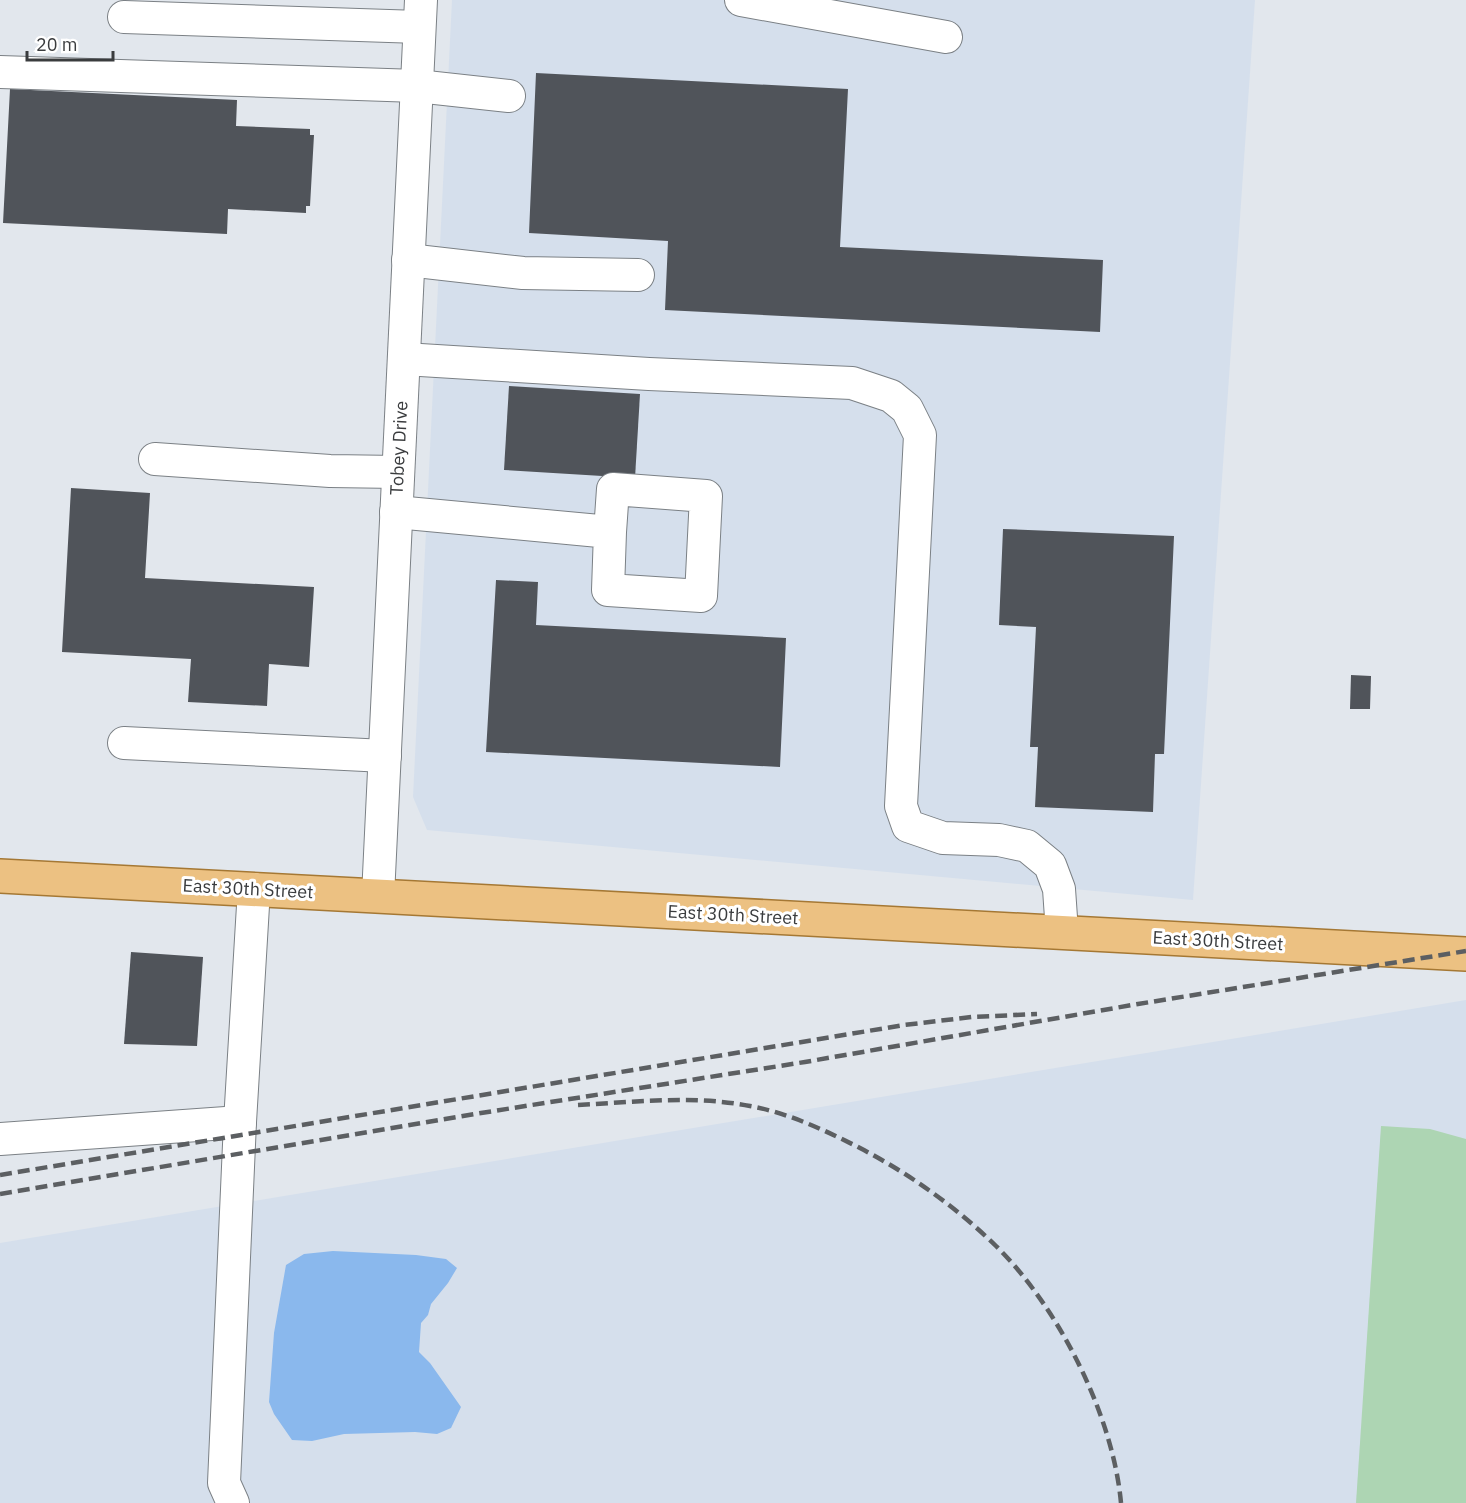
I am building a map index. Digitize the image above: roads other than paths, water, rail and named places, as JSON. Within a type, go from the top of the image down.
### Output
[{"type":"main road","name":"East 30th Street","points":[[0,876],[1466,954]]},
{"type":"street","points":[[741,0],[946,37]]},
{"type":"street","points":[[124,17],[420,13]]},
{"type":"street","name":"Tobey Drive","points":[[378,896],[420,13]]},
{"type":"street","points":[[0,72],[417,86],[509,96]]},
{"type":"street","points":[[408,260],[523,273],[638,275]]},
{"type":"street","points":[[404,359],[649,374],[852,383],[891,396],[907,409],[920,435],[901,806],[908,826],[944,837],[999,840],[1028,846],[1050,865],[1059,888],[1062,932]]},
{"type":"street","points":[[155,459],[330,471],[398,472]]},
{"type":"street","points":[[396,512],[610,532]]},
{"type":"street","points":[[124,743],[385,756]]},
{"type":"street","points":[[233,1503],[224,1483],[240,1122],[254,890]]},
{"type":"street","points":[[0,1140],[240,1122]]},
{"type":"water","points":[[333,1251],[416,1255],[446,1259],[457,1268],[431,1304],[428,1315],[421,1323],[419,1352],[430,1363],[461,1407],[451,1428],[437,1434],[415,1432],[344,1434],[312,1441],[292,1440],[274,1414],[269,1402],[274,1333],[286,1265],[304,1254]]},
{"type":"railway","points":[[0,1194],[1466,951]]},
{"type":"railway","points":[[0,1175],[904,1025],[972,1017],[1037,1014]]},
{"type":"railway","points":[[578,1105],[686,1100],[729,1103],[764,1109],[804,1122],[843,1140],[894,1167],[930,1191],[996,1246],[1019,1271],[1061,1331],[1095,1399],[1116,1469],[1121,1503]]}]
